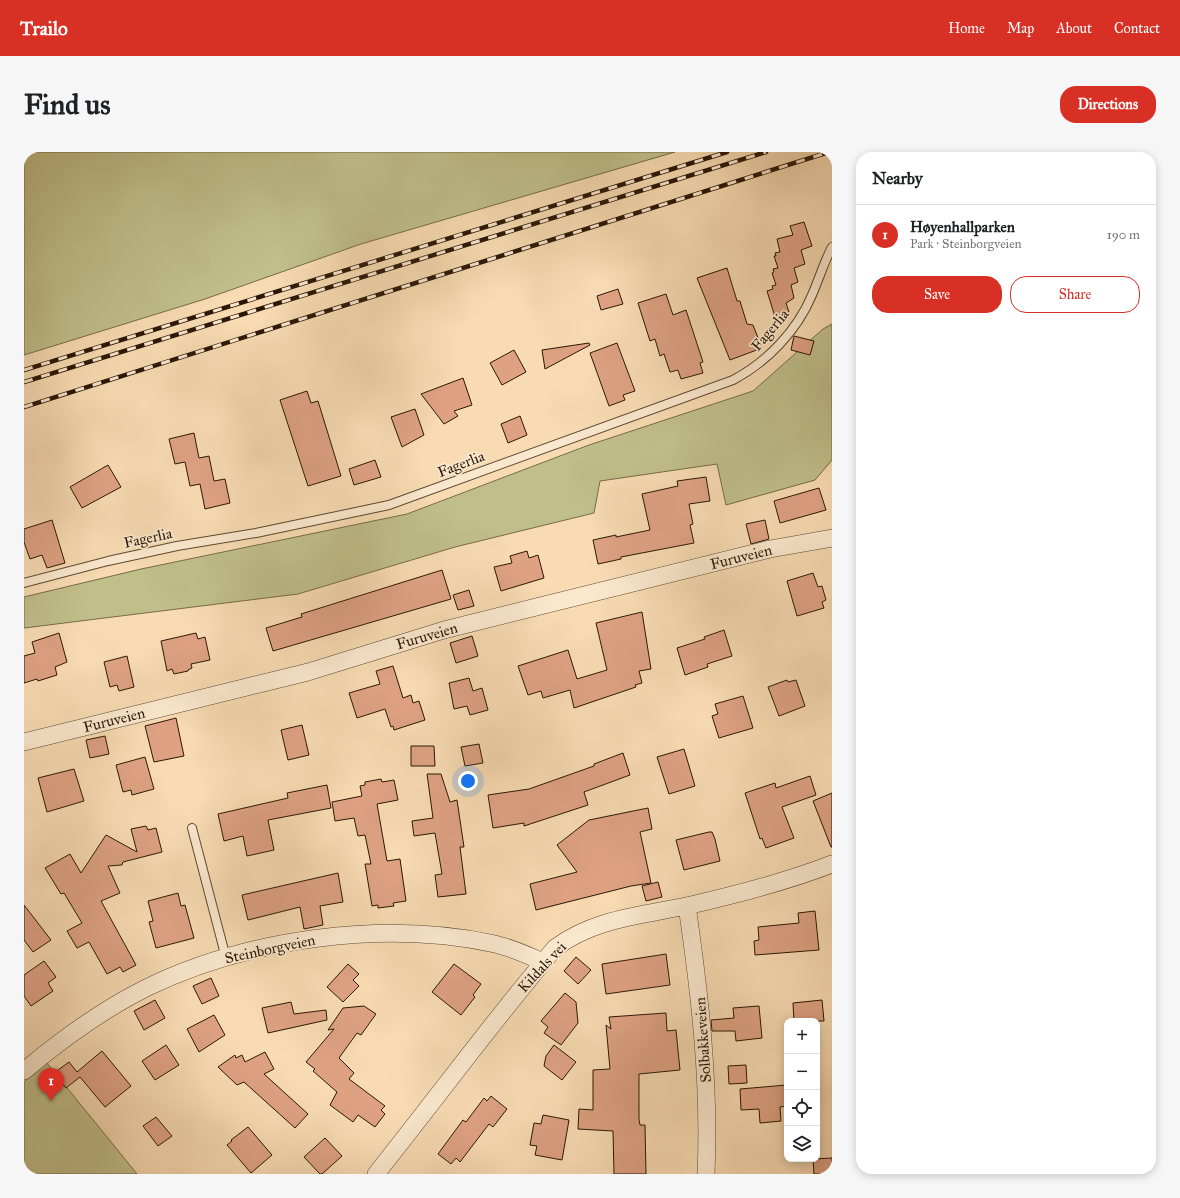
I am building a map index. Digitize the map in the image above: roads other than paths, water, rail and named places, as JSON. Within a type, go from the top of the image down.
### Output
[{"type":"street","name":"Furuveien","points":[[24,742],[301,674],[444,630],[575,599],[770,549],[832,538]]},
{"type":"street","name":"Kildals vei","points":[[376,1174],[425,1114],[494,1022],[555,948],[566,939],[596,926],[687,906],[782,882],[832,864]]},
{"type":"street","name":"Solbakkeveien","points":[[687,906],[699,987],[706,1080],[706,1174]]},
{"type":"street","name":"Steinborgveien","points":[[24,1071],[57,1043],[103,1011],[147,988],[179,974],[253,950],[320,938],[380,933],[427,934],[494,944],[521,952],[543,962]]},
{"type":"lane","name":"Fagerlia","points":[[24,584],[108,561],[177,546],[256,533],[389,505],[733,380],[768,358],[797,321],[812,296],[832,247]]},
{"type":"lane","points":[[192,828],[226,958]]},
{"type":"railway","points":[[24,370],[727,152]]},
{"type":"railway","points":[[24,382],[766,152]]},
{"type":"railway","points":[[24,407],[829,152]]},
{"type":"place","name":"Høyenhallparken","points":[[51,1101]]}]
